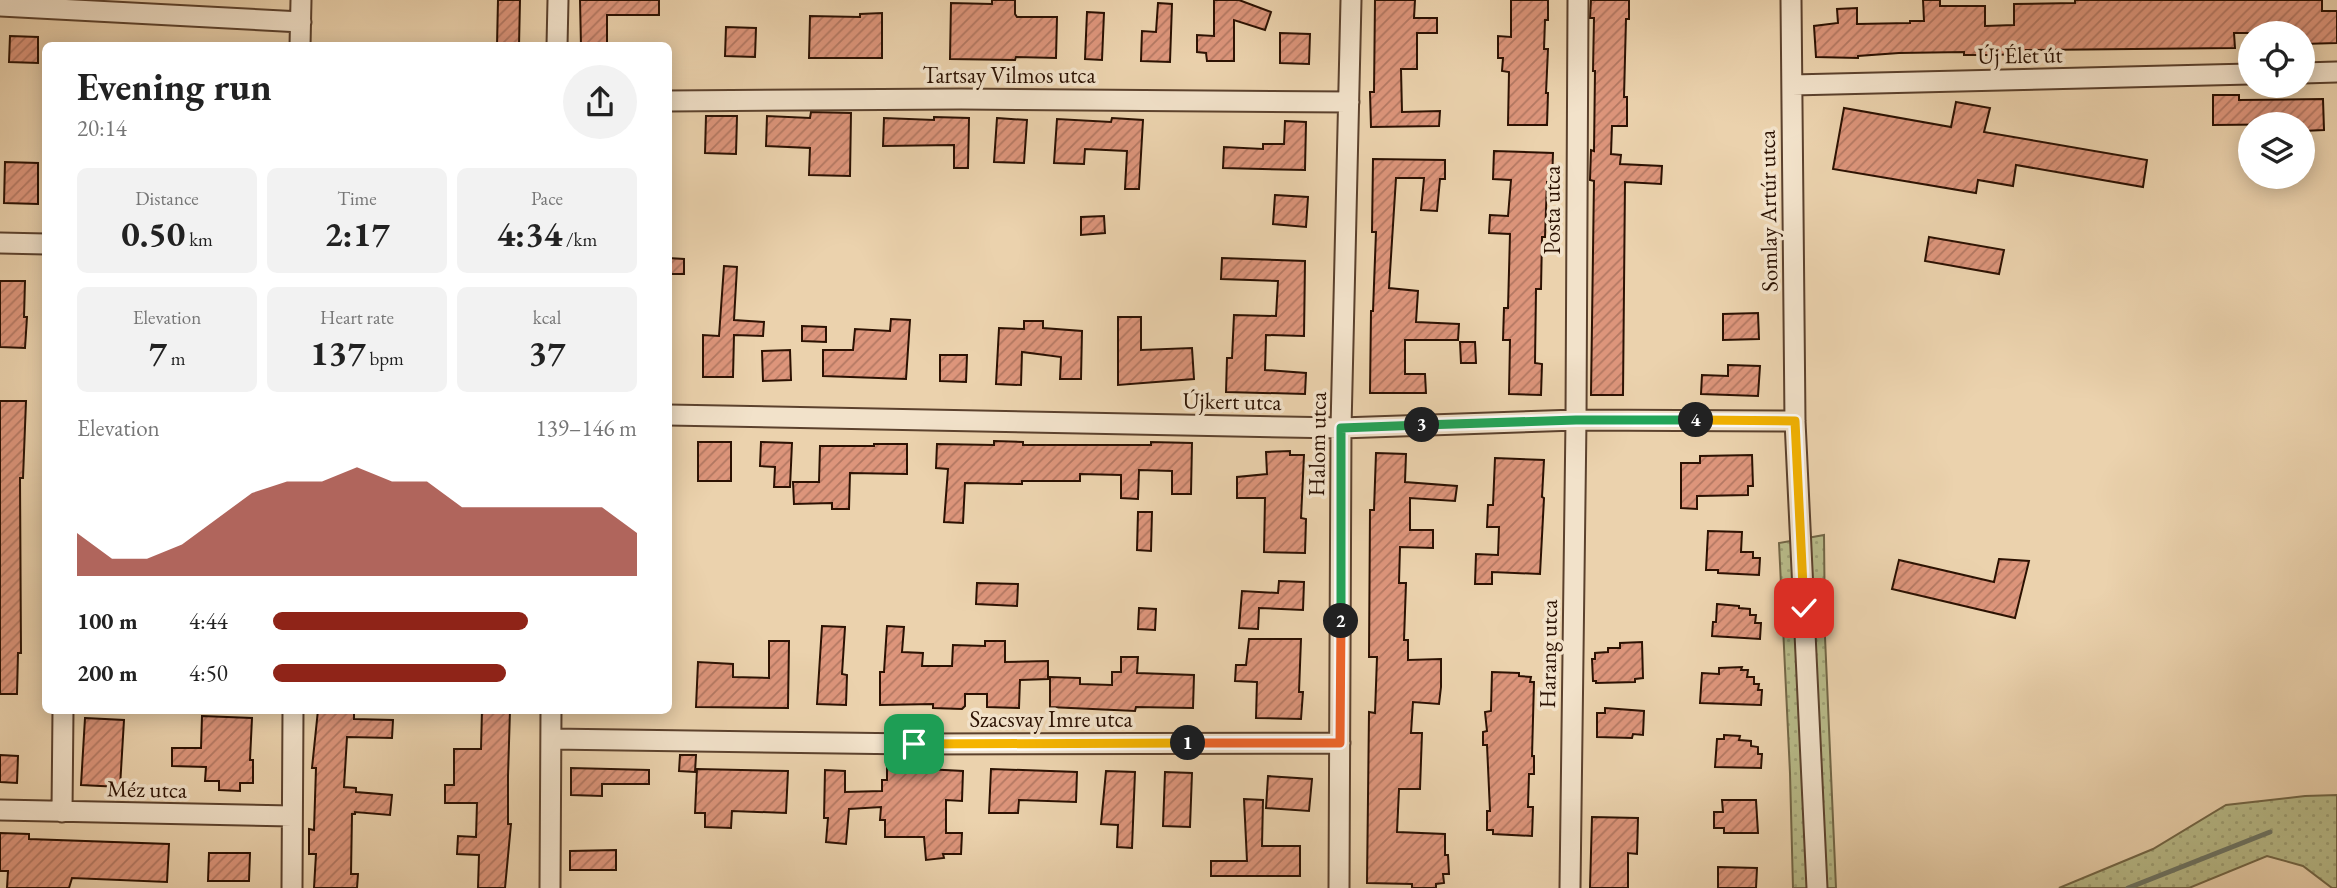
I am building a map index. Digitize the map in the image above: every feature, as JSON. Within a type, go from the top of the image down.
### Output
[{"type":"street","points":[[300,42],[301,0]]},
{"type":"street","points":[[557,42],[558,0]]},
{"type":"street","name":"Halom utca","points":[[1339,888],[1341,428],[1351,0]]},
{"type":"street","name":"Posta utca","points":[[1576,420],[1578,0]]},
{"type":"street","name":"Somlay Artúr utca","points":[[1791,0],[1795,421],[1817,888]]},
{"type":"street","points":[[0,6],[301,22]]},
{"type":"street","points":[[2315,73],[2337,72]]},
{"type":"street","name":"Új Élet út","points":[[1792,85],[2238,74]]},
{"type":"street","name":"Tartsay Vilmos utca","points":[[672,101],[961,99],[1349,102]]},
{"type":"street","points":[[0,243],[42,244]]},
{"type":"street","name":"Újkert utca","points":[[672,415],[1341,428],[1576,420],[1795,421]]},
{"type":"street","name":"Harang utca","points":[[1570,888],[1576,420]]},
{"type":"street","points":[[62,812],[63,714]]},
{"type":"street","points":[[292,888],[293,714]]},
{"type":"street","points":[[550,888],[551,714]]},
{"type":"street","name":"Szacsvay Imre utca","points":[[551,739],[914,744],[1340,743]]},
{"type":"street","name":"Méz utca","points":[[0,810],[292,816]]},
{"type":"green space","points":[[1824,535],[1825,637],[1836,888],[1793,888],[1779,543]]},
{"type":"green space","points":[[2337,795],[2337,888],[2332,888],[2303,866],[2267,856],[2189,888],[2059,888],[2153,849],[2226,805]]},
{"type":"building","points":[[498,0],[520,0],[519,42],[497,42]]},
{"type":"building","points":[[580,0],[659,0],[659,15],[607,15],[607,42],[581,42]]},
{"type":"building","points":[[992,0],[1015,0],[1017,17],[1057,17],[1056,58],[950,59],[951,3],[992,4]]},
{"type":"building","points":[[1214,0],[1239,0],[1271,12],[1265,30],[1234,20],[1234,61],[1207,61],[1206,53],[1197,52],[1197,35],[1214,36]]},
{"type":"building","points":[[1375,0],[1415,0],[1414,18],[1437,18],[1437,33],[1417,33],[1417,69],[1401,69],[1402,112],[1440,111],[1439,126],[1371,127],[1370,92],[1374,92]]},
{"type":"building","points":[[1511,0],[1548,0],[1544,49],[1548,49],[1547,125],[1508,125],[1509,72],[1502,71],[1503,58],[1498,58],[1498,36],[1511,37]]},
{"type":"building","points":[[1591,0],[1629,0],[1624,97],[1627,97],[1627,126],[1612,126],[1611,154],[1621,155],[1620,164],[1662,166],[1661,184],[1625,182],[1623,395],[1591,395],[1594,181],[1590,180],[1591,150],[1594,151],[1595,71]]},
{"type":"building","points":[[1923,0],[1940,0],[1940,6],[1985,6],[1985,26],[2014,25],[2014,4],[2075,3],[2075,0],[2322,0],[2322,11],[2337,11],[2337,43],[2315,44],[2315,21],[2238,21],[2238,33],[2234,33],[2235,48],[2026,50],[2027,54],[1964,55],[1964,52],[1899,53],[1858,58],[1816,57],[1814,26],[1838,23],[1837,9],[1857,8],[1857,24],[1924,21]]},
{"type":"building","points":[[1158,3],[1172,4],[1170,62],[1141,61],[1142,31],[1156,32]]},
{"type":"building","points":[[1087,12],[1104,13],[1102,60],[1085,59]]},
{"type":"building","points":[[882,13],[882,58],[809,58],[810,16],[860,17],[860,14]]},
{"type":"building","points":[[726,27],[756,28],[755,57],[725,56]]},
{"type":"building","points":[[1280,33],[1310,34],[1309,64],[1280,63]]},
{"type":"building","points":[[10,36],[38,37],[38,63],[9,62]]},
{"type":"building","points":[[2213,95],[2238,95],[2239,100],[2323,99],[2324,130],[2315,130],[2315,112],[2238,112],[2238,125],[2213,125]]},
{"type":"building","points":[[1956,102],[1990,108],[1984,132],[2147,160],[2143,187],[2016,165],[2013,186],[1978,180],[1976,193],[1833,169],[1844,108],[1951,127]]},
{"type":"building","points":[[811,112],[851,113],[850,176],[809,175],[810,148],[766,146],[767,116],[810,118]]},
{"type":"building","points":[[706,116],[737,116],[736,154],[705,153]]},
{"type":"building","points":[[934,117],[969,118],[968,168],[954,168],[954,145],[883,146],[884,118],[934,120]]},
{"type":"building","points":[[997,118],[1027,120],[1024,163],[994,162]]},
{"type":"building","points":[[1112,118],[1143,120],[1139,189],[1125,189],[1127,151],[1085,149],[1084,164],[1054,163],[1057,119],[1111,122]]},
{"type":"building","points":[[1285,121],[1306,122],[1305,170],[1223,168],[1224,147],[1263,149],[1263,144],[1284,144]]},
{"type":"building","points":[[1494,151],[1553,153],[1552,182],[1547,182],[1545,237],[1542,237],[1541,289],[1536,289],[1535,363],[1542,364],[1541,395],[1509,394],[1510,340],[1503,340],[1504,308],[1508,308],[1510,234],[1489,233],[1490,215],[1508,216],[1511,180],[1493,179]]},
{"type":"building","points":[[1373,159],[1445,160],[1445,179],[1440,179],[1437,211],[1421,210],[1424,178],[1396,178],[1389,288],[1418,291],[1416,322],[1459,324],[1458,340],[1405,340],[1405,374],[1425,374],[1426,393],[1370,393],[1376,232],[1372,232]]},
{"type":"building","points":[[5,162],[38,163],[38,204],[4,203]]},
{"type":"building","points":[[1275,195],[1308,197],[1306,227],[1273,224]]},
{"type":"building","points":[[1104,216],[1105,233],[1081,235],[1081,217]]},
{"type":"building","points":[[1929,237],[2004,250],[1999,274],[1925,261]]},
{"type":"building","points":[[672,258],[684,259],[684,274],[672,274]]},
{"type":"building","points":[[1222,258],[1305,261],[1304,336],[1266,335],[1265,370],[1306,373],[1305,394],[1226,392],[1227,358],[1232,358],[1234,315],[1276,316],[1278,281],[1221,279]]},
{"type":"building","points":[[724,266],[737,267],[734,320],[764,322],[763,336],[734,335],[733,377],[703,377],[703,335],[719,336]]},
{"type":"building","points":[[0,281],[25,281],[25,348],[0,347]]},
{"type":"building","points":[[1758,313],[1759,339],[1723,340],[1723,314]]},
{"type":"building","points":[[1118,317],[1141,317],[1141,350],[1192,348],[1194,379],[1118,385]]},
{"type":"building","points":[[891,319],[910,320],[906,379],[823,376],[823,350],[853,350],[855,329],[890,331]]},
{"type":"building","points":[[1024,321],[1043,321],[1043,328],[1082,331],[1081,379],[1060,379],[1061,357],[1022,352],[1021,385],[996,384],[999,328],[1024,329]]},
{"type":"building","points":[[802,326],[826,327],[826,342],[802,341]]},
{"type":"building","points":[[1460,342],[1475,342],[1476,363],[1461,363]]},
{"type":"building","points":[[790,350],[791,380],[763,381],[762,351]]},
{"type":"building","points":[[940,355],[967,355],[966,382],[940,381]]},
{"type":"building","points":[[1728,365],[1760,366],[1758,396],[1701,394],[1702,375],[1728,376]]},
{"type":"building","points":[[0,401],[26,401],[23,478],[20,478],[21,653],[18,653],[17,694],[0,694]]},
{"type":"building","points":[[994,441],[1023,442],[1023,445],[1192,443],[1191,494],[1172,494],[1172,471],[1139,470],[1138,499],[1121,498],[1121,475],[1080,474],[1080,481],[1022,481],[1022,484],[965,483],[963,523],[944,522],[948,469],[936,468],[937,444],[994,445]]},
{"type":"building","points":[[698,442],[731,442],[731,481],[698,481]]},
{"type":"building","points":[[761,442],[792,443],[790,487],[774,487],[775,467],[760,466]]},
{"type":"building","points":[[907,444],[907,474],[850,473],[849,509],[832,509],[832,503],[794,504],[793,482],[819,482],[820,446]]},
{"type":"building","points":[[1290,451],[1290,455],[1304,455],[1301,518],[1306,519],[1305,553],[1264,552],[1265,498],[1237,498],[1237,477],[1267,474],[1266,452]]},
{"type":"building","points":[[1376,453],[1406,454],[1405,482],[1457,486],[1455,501],[1410,498],[1410,530],[1433,530],[1433,548],[1400,547],[1399,583],[1406,583],[1404,640],[1408,640],[1408,660],[1441,659],[1441,687],[1439,704],[1413,702],[1411,733],[1422,733],[1420,789],[1399,789],[1397,832],[1445,834],[1449,874],[1443,874],[1444,883],[1436,884],[1436,888],[1412,888],[1412,884],[1367,883],[1369,712],[1375,713],[1377,657],[1369,657],[1370,510],[1374,510]]},
{"type":"building","points":[[1752,455],[1753,486],[1748,486],[1748,495],[1697,496],[1697,509],[1681,508],[1681,463],[1700,463],[1700,456]]},
{"type":"building","points":[[1495,458],[1544,460],[1540,574],[1492,572],[1492,584],[1475,584],[1476,554],[1498,555],[1499,527],[1487,527],[1488,505],[1493,505]]},
{"type":"building","points":[[1138,512],[1152,512],[1151,551],[1137,550]]},
{"type":"building","points":[[1708,531],[1742,532],[1741,552],[1753,552],[1753,558],[1760,558],[1759,575],[1706,570]]},
{"type":"building","points":[[1999,559],[2029,561],[2015,618],[1892,589],[1899,560],[1994,582]]},
{"type":"building","points":[[1279,581],[1304,582],[1303,610],[1259,608],[1258,629],[1239,628],[1242,591],[1278,593]]},
{"type":"building","points":[[977,583],[1018,584],[1017,606],[976,604]]},
{"type":"building","points":[[1717,604],[1750,609],[1750,615],[1756,615],[1755,623],[1761,623],[1760,639],[1712,636]]},
{"type":"building","points":[[1139,608],[1156,609],[1155,630],[1138,629]]},
{"type":"building","points":[[822,626],[845,627],[842,674],[847,675],[846,705],[817,704]]},
{"type":"building","points":[[887,626],[904,627],[902,652],[923,653],[922,666],[952,666],[953,645],[985,646],[985,641],[1005,641],[1005,662],[1048,661],[1048,679],[1020,680],[1019,708],[987,707],[987,694],[965,694],[965,706],[962,709],[933,708],[933,704],[880,705],[880,672],[884,672]]},
{"type":"building","points":[[1249,639],[1301,639],[1301,719],[1256,718],[1257,682],[1235,681],[1236,665],[1246,665]]},
{"type":"building","points":[[769,641],[789,641],[788,708],[696,707],[698,662],[733,664],[733,677],[769,678]]},
{"type":"building","points":[[1642,642],[1643,678],[1635,679],[1635,682],[1593,681],[1592,659],[1595,659],[1595,653],[1608,652],[1608,648],[1620,648],[1620,643]]},
{"type":"building","points":[[1121,657],[1138,657],[1137,673],[1194,675],[1193,708],[1136,707],[1135,711],[1050,707],[1050,677],[1080,678],[1080,684],[1112,685],[1112,672],[1121,672]]},
{"type":"building","points":[[1742,667],[1741,670],[1748,670],[1747,677],[1754,677],[1754,684],[1759,684],[1758,690],[1762,690],[1761,705],[1700,703],[1702,673],[1719,674],[1719,668]]},
{"type":"building","points":[[1492,672],[1519,673],[1519,676],[1531,677],[1530,682],[1534,682],[1534,774],[1529,774],[1528,807],[1533,807],[1532,836],[1493,834],[1493,830],[1487,830],[1487,811],[1490,811],[1487,745],[1483,745],[1483,732],[1487,731],[1485,712],[1491,711]]},
{"type":"building","points":[[1605,708],[1644,711],[1643,735],[1633,734],[1632,738],[1597,737],[1597,713],[1605,713]]},
{"type":"building","points":[[318,714],[354,714],[354,719],[393,720],[392,738],[347,737],[344,787],[356,788],[356,792],[392,795],[390,815],[352,814],[351,874],[358,874],[357,888],[314,888],[316,854],[309,854],[309,829],[314,830],[316,768],[312,768]]},
{"type":"building","points":[[482,714],[510,714],[508,824],[511,824],[505,888],[478,888],[479,855],[457,854],[458,836],[476,837],[477,803],[445,803],[445,785],[454,785],[454,749],[481,749]]},
{"type":"building","points":[[202,716],[252,718],[250,760],[253,760],[253,783],[240,783],[240,791],[219,790],[219,781],[205,781],[206,767],[172,766],[172,748],[201,748]]},
{"type":"building","points":[[85,718],[124,720],[120,787],[81,785]]},
{"type":"building","points":[[1724,735],[1740,736],[1739,740],[1751,741],[1751,746],[1758,747],[1758,754],[1762,754],[1761,768],[1715,767],[1717,739],[1724,739]]},
{"type":"building","points":[[0,755],[18,756],[17,783],[0,782]]},
{"type":"building","points":[[680,755],[696,755],[695,772],[679,771]]},
{"type":"building","points":[[887,767],[963,771],[962,801],[946,800],[946,833],[962,833],[961,854],[943,854],[944,858],[926,860],[924,837],[885,837],[885,820],[880,820],[881,807],[849,809],[846,844],[826,842],[828,818],[824,818],[825,770],[845,771],[845,792],[882,791],[882,780],[887,780]]},
{"type":"building","points":[[571,768],[649,770],[649,784],[602,784],[602,796],[571,795]]},
{"type":"building","points":[[697,769],[788,771],[786,813],[732,811],[731,828],[705,827],[705,813],[695,813]]},
{"type":"building","points":[[991,769],[1077,772],[1076,802],[1019,800],[1018,813],[989,813]]},
{"type":"building","points":[[1106,771],[1135,772],[1132,848],[1117,847],[1118,825],[1101,824]]},
{"type":"building","points":[[1165,772],[1192,773],[1190,827],[1163,826]]},
{"type":"building","points":[[1268,776],[1312,779],[1309,811],[1266,808]]},
{"type":"building","points":[[1244,799],[1263,800],[1262,846],[1300,846],[1300,876],[1211,876],[1211,861],[1247,861]]},
{"type":"building","points":[[1722,800],[1756,800],[1758,833],[1724,833],[1724,828],[1714,828],[1714,812],[1723,812]]},
{"type":"building","points":[[1592,817],[1638,818],[1637,854],[1628,853],[1628,888],[1590,888]]},
{"type":"building","points":[[0,833],[29,834],[29,839],[169,844],[167,882],[72,878],[69,888],[7,888],[8,871],[0,871]]},
{"type":"building","points":[[616,850],[616,870],[570,870],[570,851]]},
{"type":"building","points":[[209,853],[250,853],[249,881],[208,881]]},
{"type":"building","points":[[1718,867],[1757,868],[1756,888],[1718,888]]},
{"type":"waterway","points":[[2128,888],[2270,832]]},
{"type":"route","points":[[914,744],[1340,743],[1341,428],[1576,420],[1795,421],[1804,608]]}]
